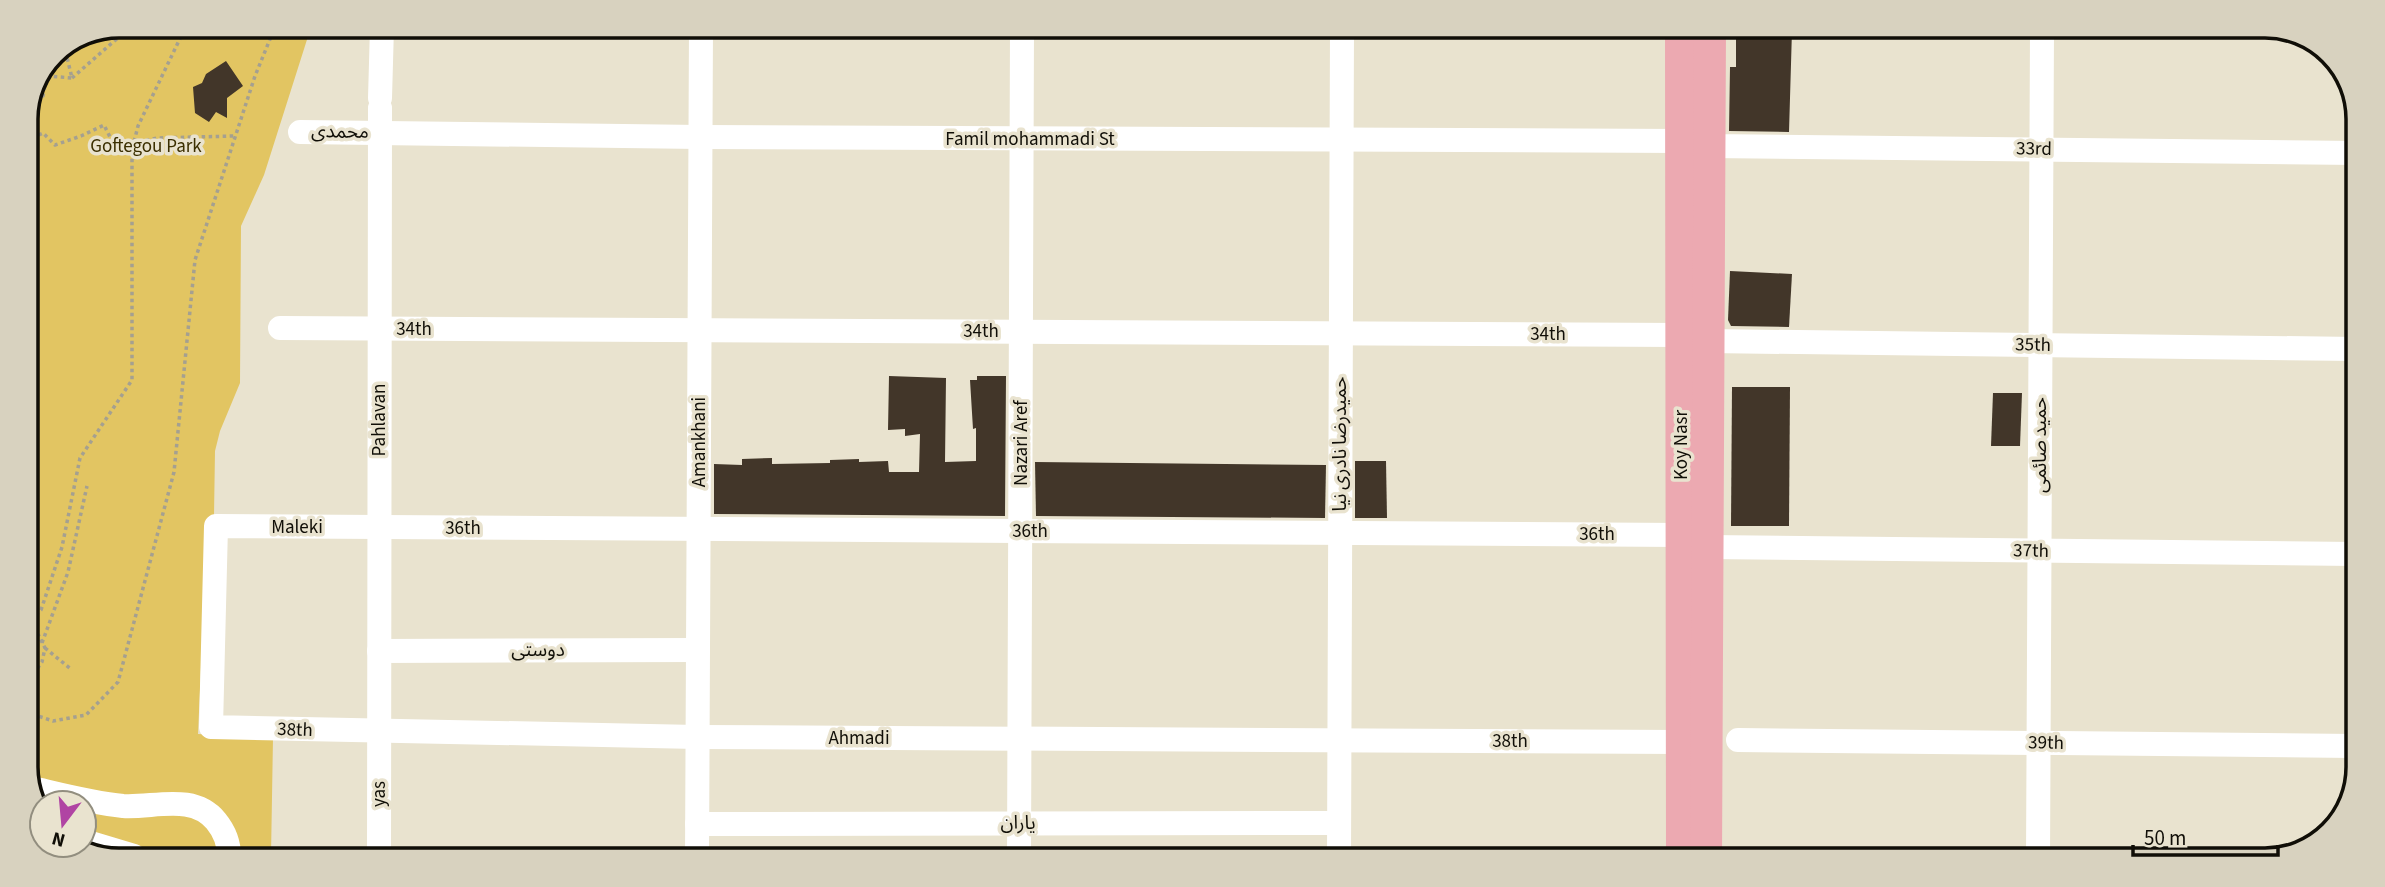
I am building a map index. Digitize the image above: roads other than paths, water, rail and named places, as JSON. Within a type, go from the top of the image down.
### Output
[{"type":"main road","name":"Koy Nasr","points":[[1682,38],[1695,143],[1695,541],[1706,848]]},
{"type":"main road","name":"Koy Nasr","points":[[1695,143],[1709,38]]},
{"type":"main road","name":"Koy Nasr","points":[[1682,848],[1682,741],[1695,541]]},
{"type":"street","name":"Pahlavan","points":[[378,732],[382,38]]},
{"type":"street","name":"Amankhani","points":[[697,848],[701,38]]},
{"type":"street","name":"Nazari Aref","points":[[1019,848],[1022,38]]},
{"type":"street","name":"حمیدرضا نادری نیا","points":[[1339,848],[1342,38]]},
{"type":"street","name":"حمید صائمی","points":[[2038,848],[2042,38]]},
{"type":"street","name":"محمدی","points":[[300,132],[380,133]]},
{"type":"street","name":"Famil mohammadi St","points":[[380,133],[1695,143]]},
{"type":"street","name":"33rd","points":[[1695,143],[2346,153]]},
{"type":"street","name":"34th","points":[[281,328],[1340,333],[1695,338]]},
{"type":"street","name":"35th","points":[[1695,338],[2346,349]]},
{"type":"street","name":"Maleki","points":[[211,727],[216,526],[379,527]]},
{"type":"street","name":"36th","points":[[379,527],[1340,533],[1695,541]]},
{"type":"street","name":"37th","points":[[1695,541],[2039,551],[2346,554]]},
{"type":"street","name":"دوستی","points":[[379,651],[698,650]]},
{"type":"street","name":"38th","points":[[211,727],[378,732]]},
{"type":"street","name":"Ahmadi","points":[[378,732],[698,737],[1339,740]]},
{"type":"street","name":"yas","points":[[378,732],[379,848]]},
{"type":"street","name":"38th","points":[[1339,740],[1682,741]]},
{"type":"street","name":"39th","points":[[1738,740],[2346,746]]},
{"type":"street","points":[[42,790],[125,806],[183,804],[198,808],[211,815],[219,825],[226,835],[229,848]]},
{"type":"street","name":"یاران","points":[[697,824],[1339,823]]},
{"type":"park label","name":"Goftegou Park","points":[[146,146]]}]
